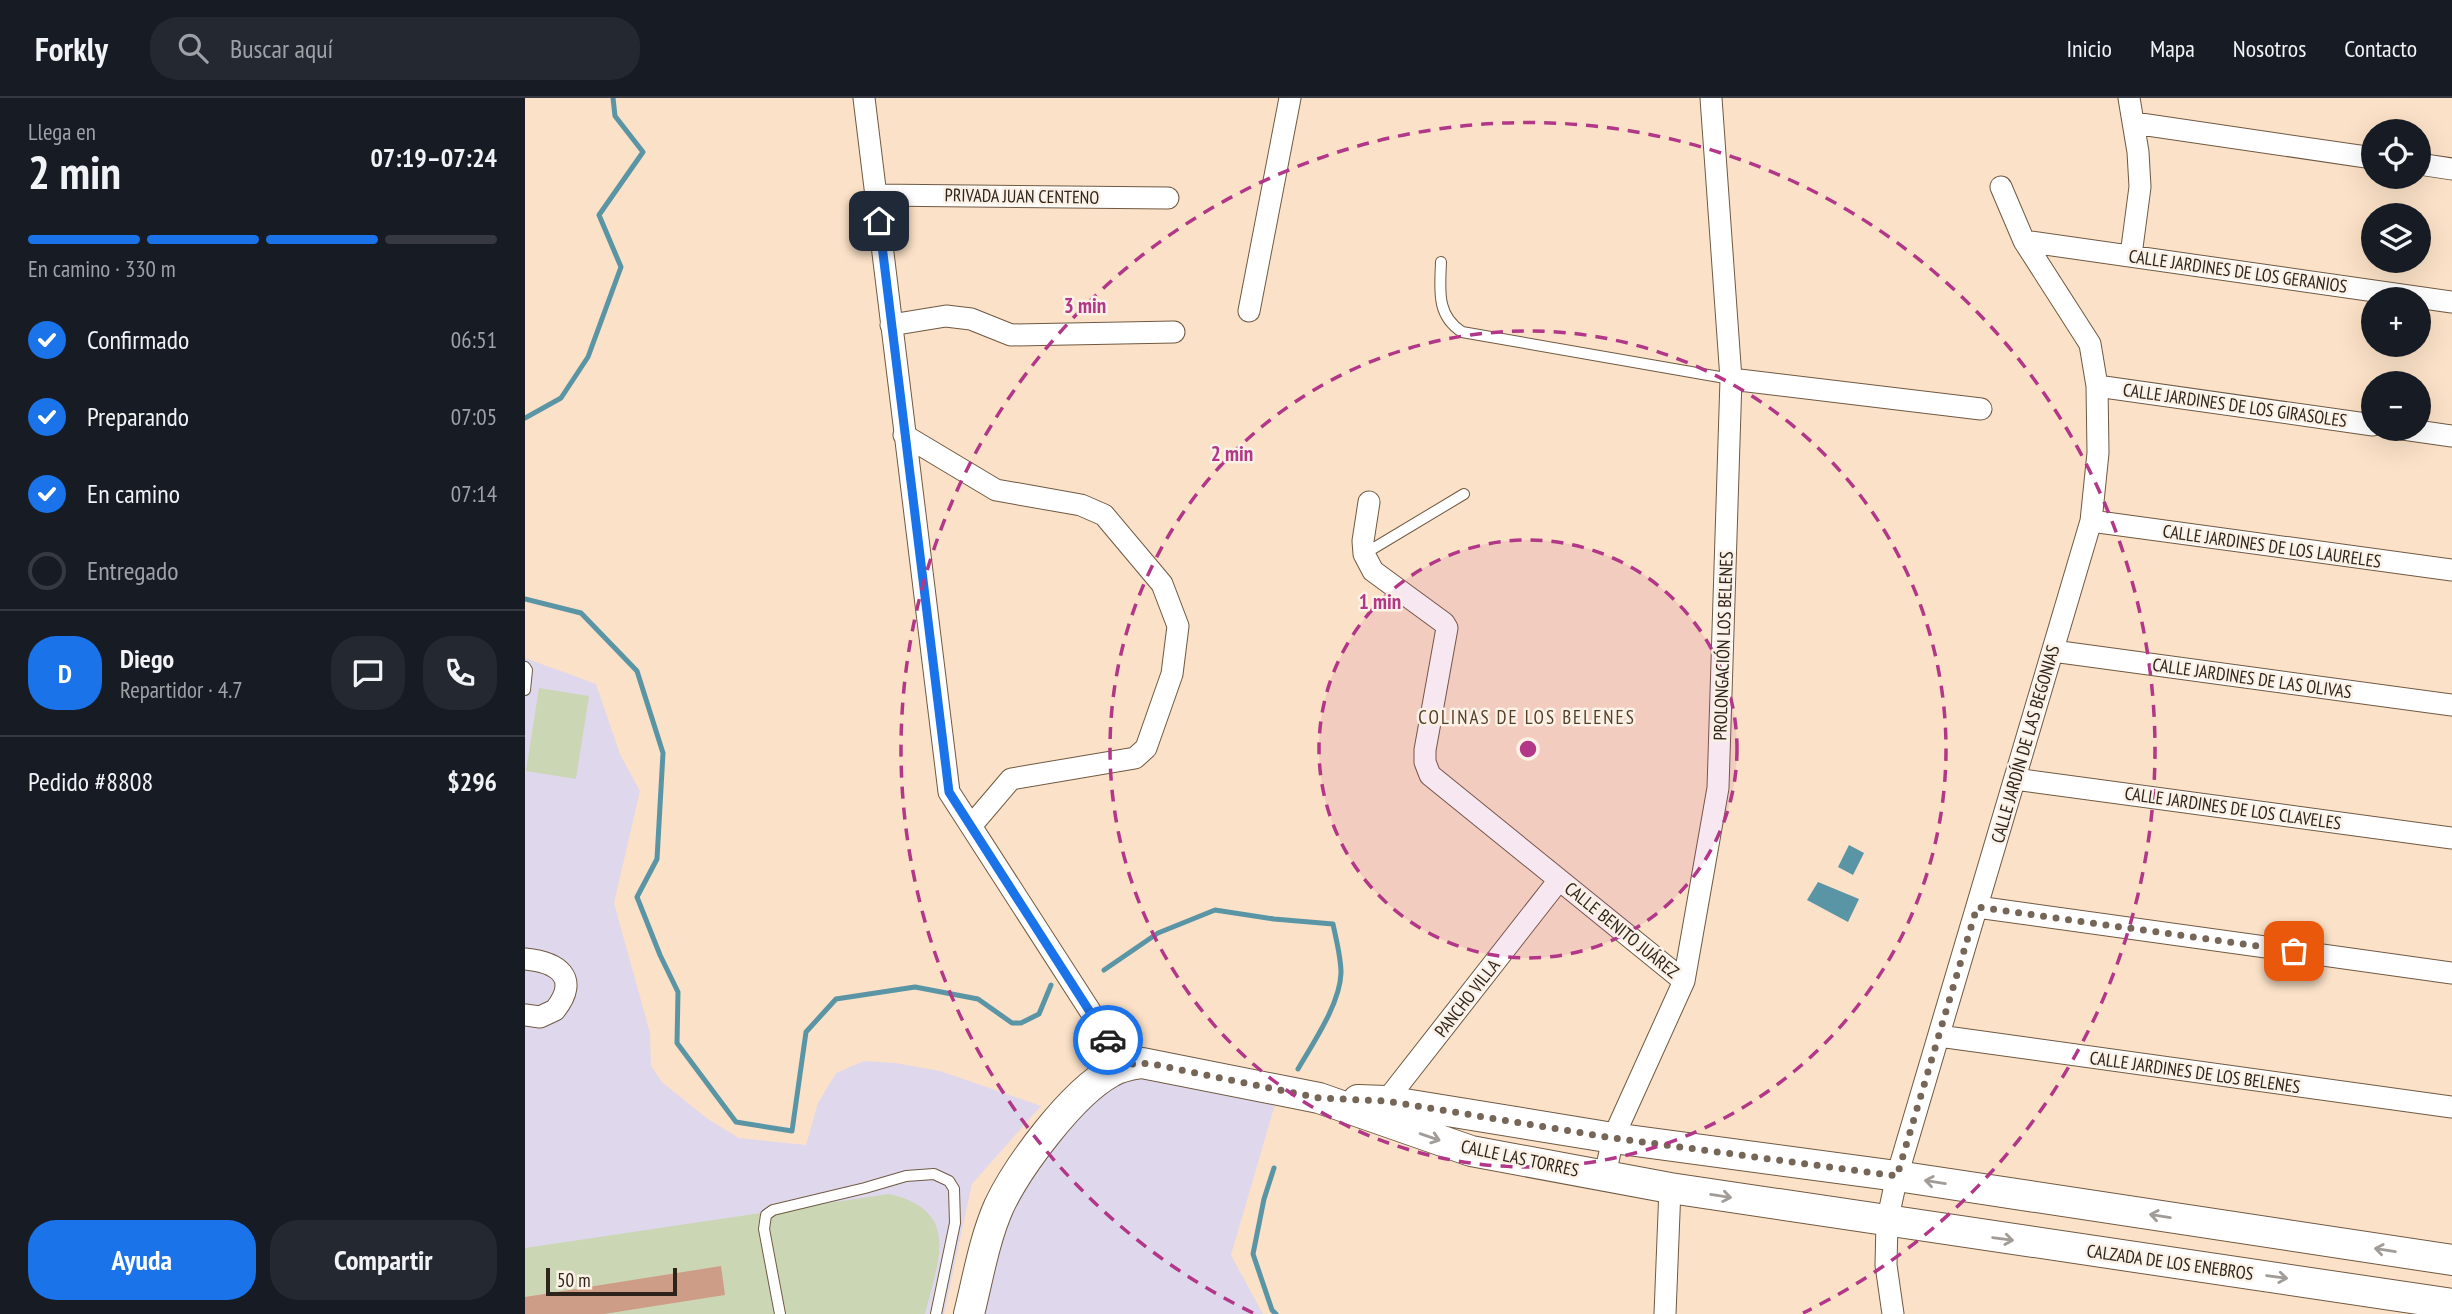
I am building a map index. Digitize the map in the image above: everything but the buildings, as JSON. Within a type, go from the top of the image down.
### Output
[{"type":"main road","name":"CALLE LAS TORRES","points":[[1125,1065],[1157,1065],[1383,1110],[1897,1176]]},
{"type":"main road","points":[[969,1314],[987,1239],[999,1207],[1013,1181],[1062,1116],[1092,1086],[1125,1065]]},
{"type":"main road","name":"CALLE LAS TORRES","points":[[1383,1110],[1471,1150],[1671,1188],[1887,1222]]},
{"type":"main road","points":[[1897,1176],[2452,1260]]},
{"type":"main road","name":"CALZADA DE LOS ENEBROS","points":[[1887,1222],[2452,1304]]},
{"type":"street","points":[[864,98],[949,792],[1125,1065]]},
{"type":"street","points":[[1249,311],[1290,98]]},
{"type":"street","name":"PROLONGACIÓN LOS BELENES","points":[[1605,1175],[1613,1138],[1684,981],[1718,788],[1731,379],[1711,98]]},
{"type":"street","points":[[2130,98],[2140,187],[2131,256]]},
{"type":"street","points":[[2134,123],[2361,156]]},
{"type":"street","points":[[2431,166],[2452,169]]},
{"type":"street","name":"CALLE JARDÍN DE LAS BEGONIAS","points":[[1893,1314],[1886,1265],[1887,1222],[1897,1176],[2091,521],[2098,453],[2097,386],[2090,344],[2024,241],[2001,187]]},
{"type":"street","name":"PRIVADA JUAN CENTENO","points":[[876,195],[1168,198]]},
{"type":"street","name":"CALLE JARDINES DE LOS GERANIOS","points":[[2024,241],[2452,302]]},
{"type":"street","points":[[891,325],[946,316],[971,319],[1011,335],[1174,332]]},
{"type":"street","points":[[1731,379],[1980,410]]},
{"type":"street","name":"CALLE JARDINES DE LOS GIRASOLES","points":[[2097,386],[2361,423]]},
{"type":"street","points":[[2431,433],[2452,436]]},
{"type":"street","points":[[904,435],[996,490],[1081,505],[1104,515],[1162,584],[1178,626],[1171,674],[1146,748],[1135,758],[1011,779],[971,826]]},
{"type":"street","points":[[1364,554],[1363,541],[1369,502]]},
{"type":"street","name":"CALLE JARDINES DE LOS LAURELES","points":[[2091,521],[2452,570]]},
{"type":"street","name":"CALLE BENITO JUÁREZ","points":[[1364,554],[1373,572],[1444,623],[1447,628],[1425,750],[1425,762],[1430,775],[1684,981]]},
{"type":"street","name":"CALLE JARDINES DE LAS OLIVAS","points":[[2053,651],[2452,705]]},
{"type":"street","name":"CALLE JARDINES DE LOS CLAVELES","points":[[2015,779],[2452,838]]},
{"type":"street","name":"PANCHO VILLA","points":[[1383,1110],[1559,880]]},
{"type":"street","points":[[1977,907],[2452,973]]},
{"type":"street","points":[[525,959],[554,965],[562,973],[566,988],[555,1010],[540,1017],[525,1015]]},
{"type":"street","name":"CALLE JARDINES DE LOS BELENES","points":[[1939,1036],[2452,1107]]},
{"type":"street","points":[[1665,1314],[1671,1188]]},
{"type":"lane","points":[[1441,262],[1439,299],[1453,326],[1462,332],[1731,379]]},
{"type":"lane","points":[[1364,554],[1464,494]]},
{"type":"lane","points":[[525,667],[525,690]]},
{"type":"lane","points":[[780,1314],[764,1229],[766,1215],[773,1210],[906,1176],[934,1174],[949,1181],[954,1189],[955,1223],[936,1314]]},
{"type":"shaded area","points":[[525,658],[596,684],[620,754],[640,791],[614,903],[650,1033],[651,1066],[663,1083],[708,1119],[739,1138],[806,1145],[818,1103],[836,1073],[864,1061],[940,1071],[1041,1106],[972,1184],[944,1314],[525,1314]]},
{"type":"shaded area","points":[[1139,1074],[1276,1101],[1231,1255],[1263,1314],[975,1314],[1004,1212],[1105,1079]]},
{"type":"green space","points":[[539,688],[589,696],[576,779],[526,771]]},
{"type":"green space","points":[[889,1194],[912,1202],[927,1212],[936,1225],[939,1257],[925,1314],[525,1314],[525,1248]]},
{"type":"water","points":[[1849,845],[1864,853],[1853,875],[1838,867]]},
{"type":"water","points":[[1818,882],[1859,899],[1848,922],[1807,900]]},
{"type":"waterway","points":[[525,418],[561,398],[588,357],[621,267],[599,215],[643,152],[615,116],[613,98]]},
{"type":"waterway","points":[[525,599],[581,613],[637,671],[663,753],[657,859],[637,897],[678,992],[677,1043],[736,1122],[792,1131],[806,1032],[836,999],[915,987],[978,999],[1012,1023],[1021,1023],[1039,1014],[1051,985]]},
{"type":"waterway","points":[[1104,970],[1158,933],[1215,910],[1333,924],[1340,961],[1339,985],[1325,1023],[1298,1069]]},
{"type":"waterway","points":[[1274,1168],[1264,1199],[1253,1254],[1272,1310],[1276,1314]]},
{"type":"way so far","points":[[1108,1040],[1125,1065],[1157,1065],[1319,1098],[1386,1101],[1613,1138],[1897,1176],[1977,907],[2294,951]]},
{"type":"district","name":"COLINAS DE LOS BELENES","points":[[1527,717]]},
{"type":"route","points":[[879,221],[949,792],[1108,1040]]}]
